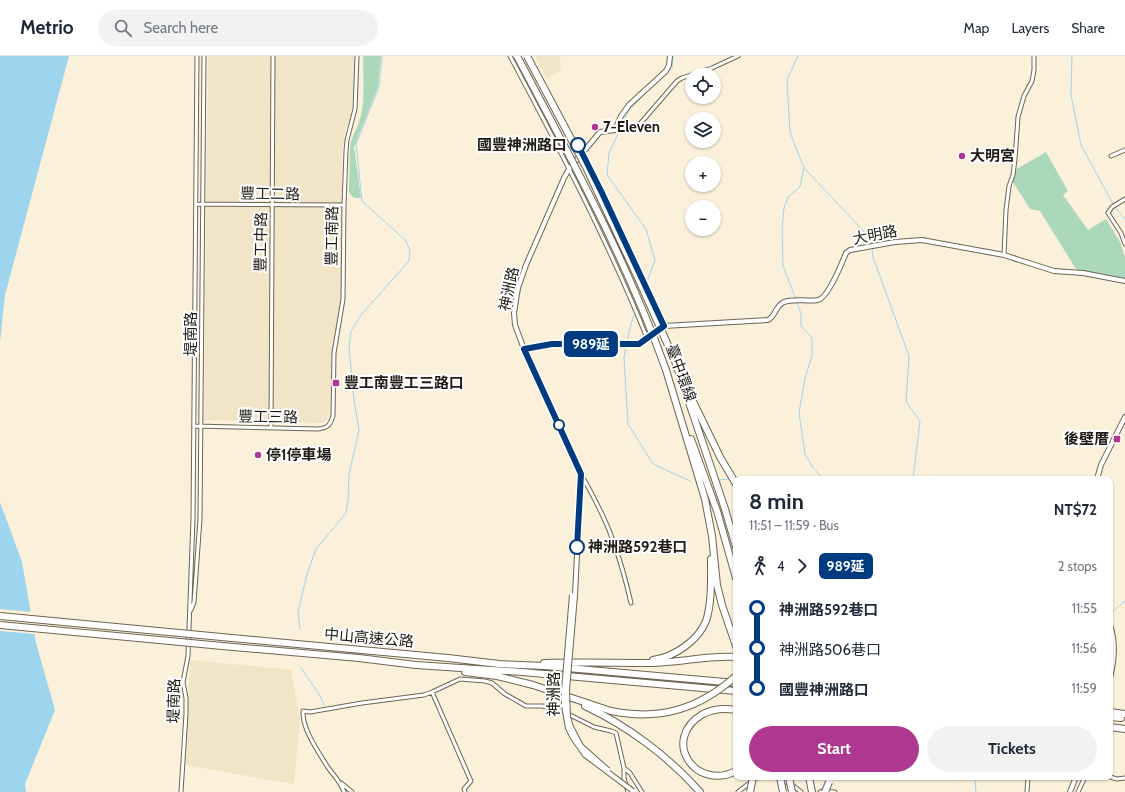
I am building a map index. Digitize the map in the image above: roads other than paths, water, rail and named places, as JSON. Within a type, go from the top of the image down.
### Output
[{"type":"highway","name":"臺中環線","points":[[517,56],[611,238],[651,328],[717,511],[733,567]]},
{"type":"highway","name":"臺中環線","points":[[528,56],[586,167],[675,361],[733,537]]},
{"type":"highway","points":[[675,361],[720,457],[733,478]]},
{"type":"highway","points":[[666,370],[704,499],[712,536],[719,592],[733,638]]},
{"type":"highway","points":[[636,662],[656,660],[684,648],[694,638],[706,621],[710,598],[711,557],[704,499]]},
{"type":"highway","name":"中山高速公路","points":[[0,616],[441,657],[499,664],[733,683]]},
{"type":"highway","name":"中山高速公路","points":[[0,625],[359,658],[416,665],[522,672],[733,691]]},
{"type":"highway","points":[[499,664],[586,662],[652,663],[721,656],[733,657]]},
{"type":"highway","points":[[416,665],[497,676],[553,691],[611,711],[632,715],[665,713],[699,702],[712,696],[733,678]]},
{"type":"highway","points":[[553,691],[608,718],[644,742],[667,760],[700,792]]},
{"type":"highway","points":[[733,710],[715,710],[706,713],[695,720],[686,732],[683,742],[684,753],[688,764],[694,771],[702,776],[713,779],[724,777],[733,772]]},
{"type":"highway","points":[[1113,712],[1125,714]]},
{"type":"highway","points":[[1113,717],[1125,718]]},
{"type":"highway","points":[[1113,727],[1125,729]]},
{"type":"highway","points":[[1113,731],[1125,732]]},
{"type":"highway","points":[[750,792],[752,780]]},
{"type":"highway","points":[[781,780],[783,792]]},
{"type":"highway","points":[[790,780],[792,792]]},
{"type":"highway","points":[[810,780],[812,792]]},
{"type":"highway","points":[[826,792],[830,780]]},
{"type":"street","name":"堤南路","points":[[181,792],[186,714],[184,682],[188,656],[193,519],[197,56]]},
{"type":"street","name":"堤南路","points":[[190,611],[194,602],[199,546],[204,56]]},
{"type":"street","name":"豐工中路","points":[[271,428],[273,56]]},
{"type":"street","name":"豐工南路","points":[[333,416],[334,354],[343,299],[344,205],[347,140],[355,108],[357,56]]},
{"type":"street","points":[[510,56],[594,219],[648,338]]},
{"type":"street","points":[[524,349],[552,344],[639,344],[664,326],[602,193],[528,56]]},
{"type":"street","points":[[670,56],[669,65],[666,71],[629,105],[621,116],[615,130],[632,129],[639,125],[672,86],[680,79],[712,68],[738,56]]},
{"type":"street","points":[[1004,255],[1006,210],[1009,186],[1013,175],[1018,117],[1022,101],[1032,81],[1034,56]]},
{"type":"street","name":"神洲路","points":[[615,130],[600,132],[569,169],[532,251],[518,288],[514,313],[515,325],[524,349],[581,474],[574,595],[564,695],[565,717],[572,738],[585,755],[632,792]]},
{"type":"street","points":[[1111,156],[1125,150]]},
{"type":"street","points":[[1125,200],[1114,206],[1108,213],[1121,233],[1125,244]]},
{"type":"street","name":"豐工二路","points":[[196,204],[344,205]]},
{"type":"street","name":"大明路","points":[[664,326],[768,320],[772,318],[777,307],[784,302],[794,300],[819,300],[828,291],[846,253],[855,248],[895,242],[922,240],[1004,255],[1054,271],[1083,273],[1125,281]]},
{"type":"street","name":"豐工三路","points":[[195,426],[326,428],[330,424],[333,416]]},
{"type":"street","points":[[1098,476],[1101,464],[1125,417]]},
{"type":"street","points":[[581,474],[612,537],[624,575],[630,603]]},
{"type":"street","points":[[1113,637],[1113,666]]},
{"type":"street","points":[[352,792],[338,780],[327,766],[304,725],[304,711],[310,712],[390,698],[424,695],[460,679],[492,683],[505,694],[526,706],[542,706],[558,709],[594,726],[616,733],[624,768],[624,778],[632,792]]},
{"type":"street","points":[[432,692],[471,781],[464,789],[465,792]]},
{"type":"street","points":[[624,768],[630,773],[642,792]]},
{"type":"street","points":[[1113,778],[1125,778]]},
{"type":"street","points":[[338,780],[344,792]]},
{"type":"street","points":[[738,792],[753,780]]},
{"type":"street","points":[[781,780],[791,784],[801,792]]},
{"type":"street","points":[[1027,792],[1028,780]]},
{"type":"street","points":[[1070,792],[1075,780]]},
{"type":"street","points":[[1078,792],[1083,780]]},
{"type":"street","points":[[820,792],[835,792]]},
{"type":"water","points":[[0,56],[69,56],[5,295],[0,342]]},
{"type":"water","points":[[0,502],[22,562],[36,643],[55,710],[25,784],[26,792],[0,792]]},
{"type":"waterway","points":[[300,629],[298,612],[307,574],[316,549],[346,513],[349,474],[359,430],[354,400],[349,348],[351,331],[361,315],[409,261],[410,250],[405,240],[362,201],[356,144],[379,87],[382,56]]},
{"type":"waterway","points":[[668,72],[672,68],[673,56]]},
{"type":"waterway","points":[[796,299],[783,266],[782,229],[784,208],[788,197],[800,187],[804,168],[790,132],[787,80],[798,56]]},
{"type":"waterway","points":[[1072,56],[1071,95],[1081,145],[1113,204]]},
{"type":"waterway","points":[[645,287],[655,260],[646,229],[607,175],[609,153],[629,110],[661,78]]},
{"type":"waterway","points":[[805,169],[872,240],[872,245]]},
{"type":"waterway","points":[[1115,207],[1125,219]]},
{"type":"waterway","points":[[872,248],[873,257],[909,356],[906,402],[920,421],[913,476]]},
{"type":"waterway","points":[[797,302],[801,314],[801,326],[812,338],[812,356],[805,378],[799,413],[805,454],[813,468],[821,476]]},
{"type":"waterway","points":[[627,342],[635,313]]},
{"type":"waterway","points":[[626,345],[624,358],[628,424],[653,464],[690,481]]},
{"type":"waterway","points":[[719,480],[730,479]]},
{"type":"waterway","points":[[1113,611],[1125,601]]},
{"type":"waterway","points":[[301,668],[319,694],[324,705]]},
{"type":"waterway","points":[[975,780],[976,792]]},
{"type":"place","name":"7-Eleven","points":[[595,127]]},
{"type":"place","name":"國豐神洲路口","points":[[578,145]]},
{"type":"place","name":"大明宮","points":[[962,156]]},
{"type":"place","name":"豐工南豐工三路口","points":[[336,383]]},
{"type":"place","name":"後壁厝","points":[[1117,439]]},
{"type":"place","name":"停1停車場","points":[[258,455]]},
{"type":"place","name":"神洲路592巷口","points":[[577,547]]}]
